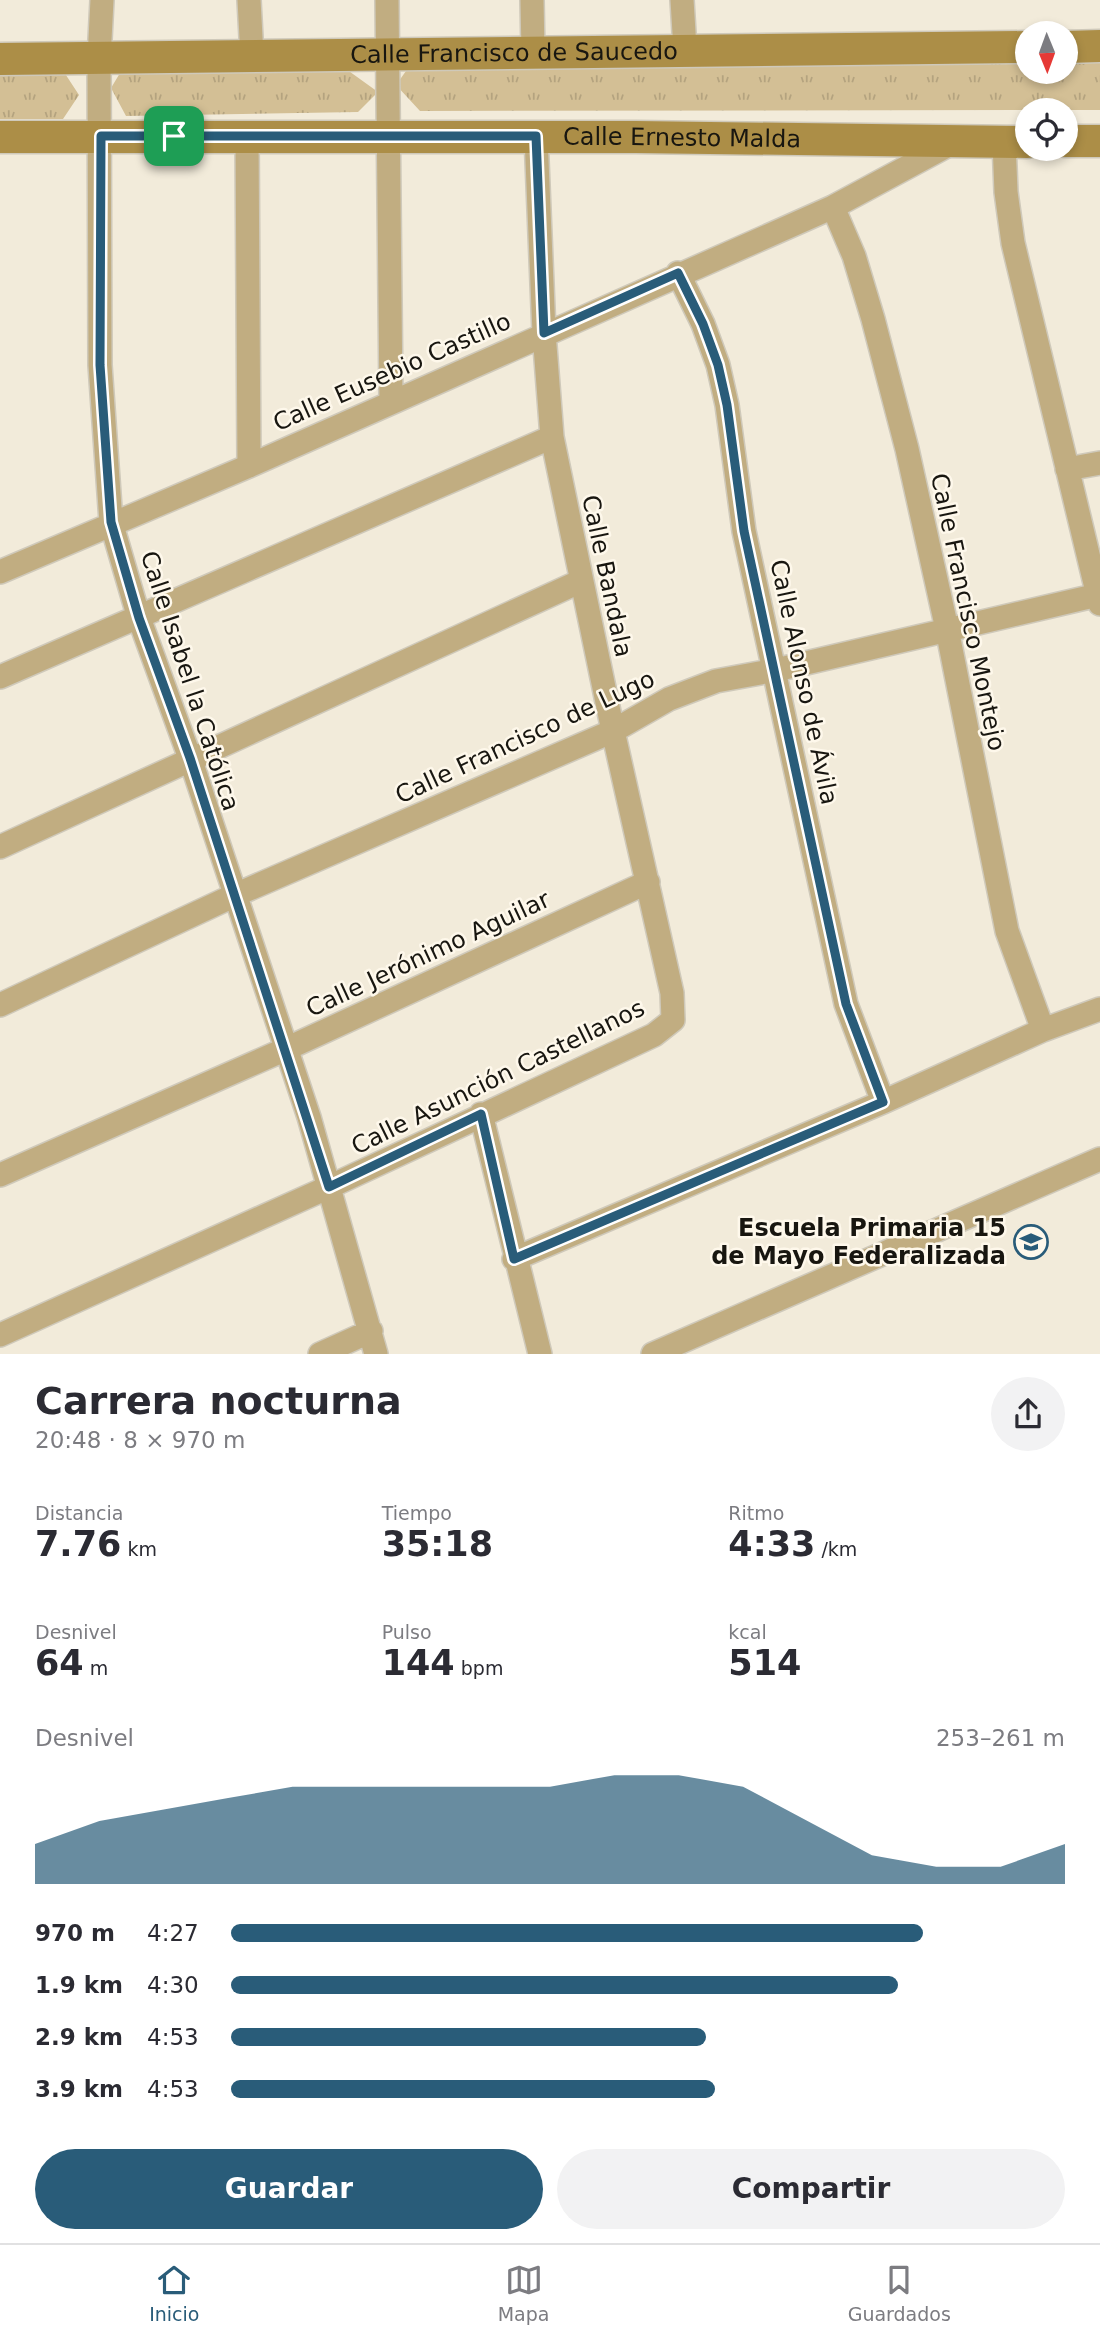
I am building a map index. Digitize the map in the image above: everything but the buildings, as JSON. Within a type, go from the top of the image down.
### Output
[{"type":"main road","name":"Calle Francisco de Saucedo","points":[[0,59],[387,52],[1015,47]]},
{"type":"main road","points":[[1078,47],[1100,47]]},
{"type":"main road","name":"Calle Ernesto Malda","points":[[0,137],[536,136],[1015,142]]},
{"type":"main road","points":[[1078,142],[1100,141]]},
{"type":"street","name":"Calle Isabel la Católica","points":[[102,0],[99,59],[100,365],[111,522],[139,618],[190,758],[233,896],[286,1049],[329,1187],[376,1354]]},
{"type":"street","points":[[249,0],[252,56]]},
{"type":"street","points":[[387,0],[391,401]]},
{"type":"street","points":[[532,0],[533,52]]},
{"type":"street","points":[[682,0],[685,49]]},
{"type":"street","points":[[247,136],[248,466]]},
{"type":"street","name":"Calle Bandala","points":[[536,136],[544,333],[552,437],[613,731],[672,993],[673,1020]]},
{"type":"street","name":"Calle Eusebio Castillo","points":[[0,572],[111,522],[248,466],[833,206],[955,141]]},
{"type":"street","points":[[1015,147],[1006,192],[1013,243],[1099,599]]},
{"type":"street","name":"Calle Francisco Montejo","points":[[833,206],[854,256],[907,449],[947,629],[1007,931],[1043,1030]]},
{"type":"street","name":"Calle Alonso de Ávila","points":[[678,273],[703,324],[718,365],[727,405],[744,531],[846,1004],[883,1102]]},
{"type":"street","points":[[0,677],[552,437]]},
{"type":"street","points":[[1067,469],[1100,463]]},
{"type":"street","points":[[0,846],[581,581]]},
{"type":"street","name":"Calle Francisco de Lugo","points":[[0,1005],[233,896],[613,731],[669,699],[716,681],[776,670],[947,629],[1099,599]]},
{"type":"street","name":"Calle Jerónimo Aguilar","points":[[0,1175],[286,1049],[648,882]]},
{"type":"street","points":[[514,1259],[883,1102],[1043,1030],[1100,1009]]},
{"type":"street","name":"Calle Asunción Castellanos","points":[[0,1335],[329,1187],[654,1035],[673,1020]]},
{"type":"street","points":[[481,1114],[514,1259],[540,1354]]},
{"type":"street","points":[[653,1354],[1100,1159]]},
{"type":"street","points":[[320,1354],[371,1331]]},
{"type":"green space","points":[[1100,57],[1100,110],[1078,110],[1078,98],[1015,98],[1015,110],[420,111],[396,85],[411,64],[1015,58],[1015,84],[1078,84],[1078,58]]},
{"type":"green space","points":[[62,69],[79,95],[63,119],[0,119],[0,70]]},
{"type":"green space","points":[[346,69],[378,92],[358,112],[126,116],[111,88],[120,73]]},
{"type":"place","name":"Escuela Primaria 15 de Mayo Federalizada","points":[[1031,1242]]},
{"type":"route","points":[[101,136],[174,136],[536,136],[544,333],[678,273],[703,324],[718,365],[727,405],[744,531],[846,1004],[883,1102],[514,1259],[481,1114],[329,1187],[309,1117],[233,896],[190,758],[139,618],[111,522],[100,365],[101,136]]}]
